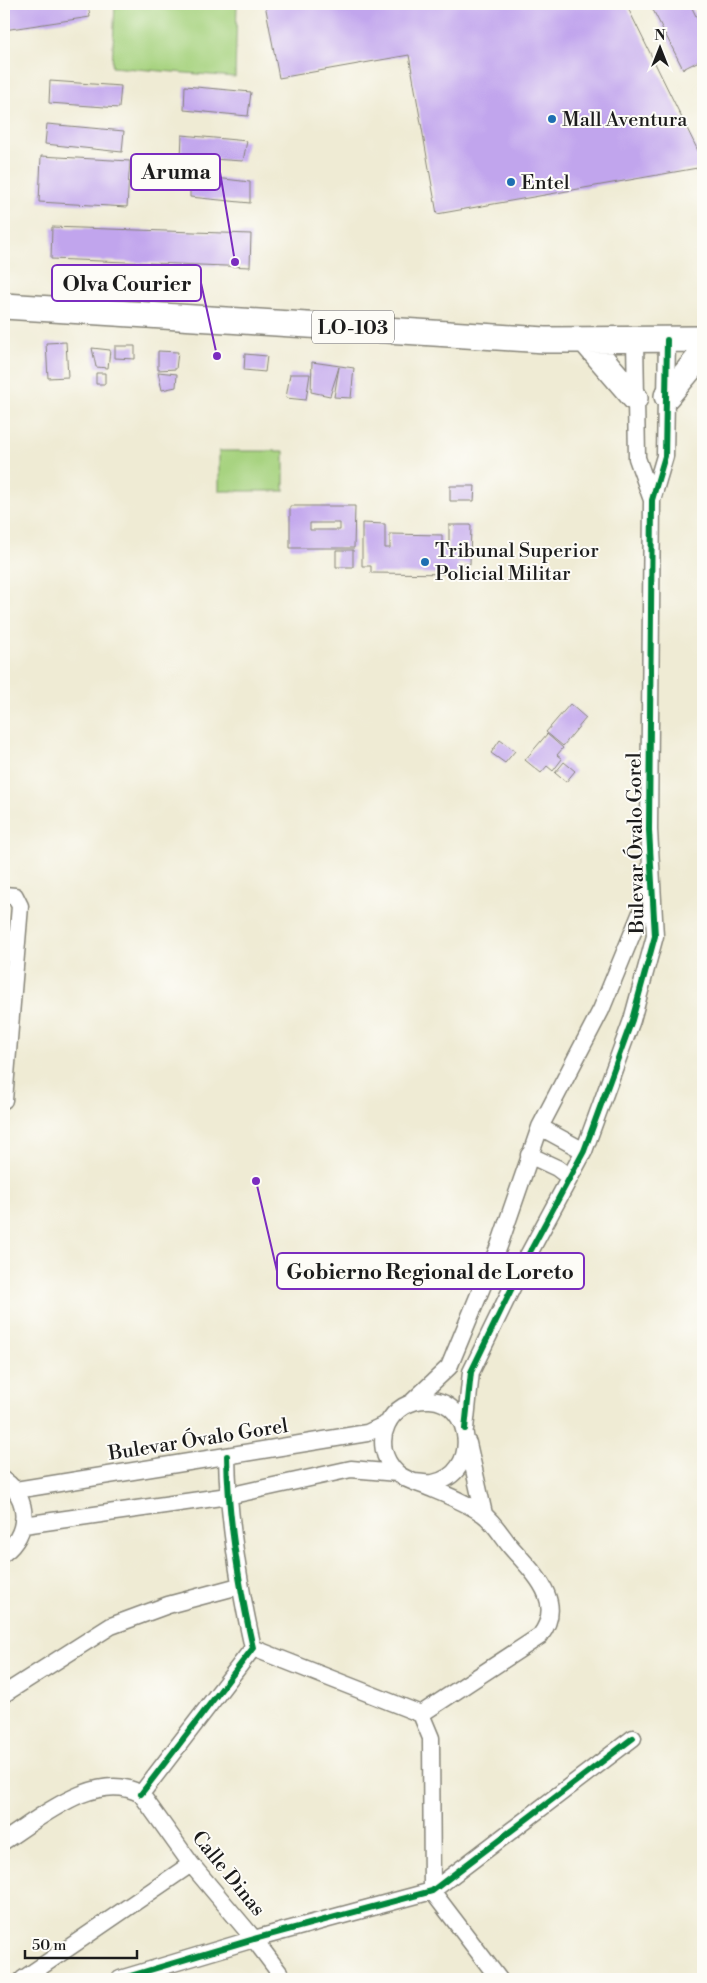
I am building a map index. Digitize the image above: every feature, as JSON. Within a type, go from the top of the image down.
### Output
[{"type":"main road","name":"LO-103","points":[[4,306],[545,340],[703,340]]},
{"type":"main road","points":[[585,340],[635,398]]},
{"type":"main road","points":[[667,396],[703,353]]},
{"type":"street","name":"Bulevar Óvalo Gorel","points":[[635,340],[637,458],[652,500]]},
{"type":"street","name":"Bulevar Óvalo Gorel","points":[[414,1482],[434,1482],[452,1474],[464,1458],[471,1372],[525,1260],[584,1151],[632,1020],[655,936],[649,830],[652,500],[665,456],[667,340]]},
{"type":"street","name":"Bulevar Óvalo Gorel","points":[[24,1525],[22,1501],[10,1485],[227,1456],[367,1433],[386,1424],[397,1410],[413,1401],[449,1367],[499,1246],[540,1127],[601,1010],[653,884]]},
{"type":"street","points":[[4,895],[15,896],[20,906],[8,1004],[4,1100]]},
{"type":"street","points":[[540,1127],[584,1151]]},
{"type":"street","points":[[529,1156],[557,1168],[569,1177]]},
{"type":"street","points":[[413,1401],[432,1400],[449,1407],[466,1434],[484,1514]]},
{"type":"street","points":[[386,1424],[383,1451],[397,1473]]},
{"type":"street","points":[[4,1841],[80,1794],[118,1785],[130,1788],[141,1794],[253,1648],[240,1586],[228,1496],[227,1456]]},
{"type":"street","points":[[4,1554],[20,1537],[24,1525],[228,1496],[351,1469],[397,1473],[484,1514],[544,1587],[550,1602],[547,1627],[540,1636],[421,1714]]},
{"type":"street","points":[[6,1686],[111,1626],[168,1605],[240,1586]]},
{"type":"street","points":[[253,1648],[421,1714],[431,1738],[432,1891],[499,1979]]},
{"type":"street","points":[[120,1979],[254,1939],[432,1891],[632,1738]]},
{"type":"street","name":"Calle Dinas","points":[[141,1794],[191,1864],[254,1939],[284,1979]]},
{"type":"street","points":[[23,1979],[191,1864]]},
{"type":"green space","points":[[115,4],[237,4],[235,77],[112,67]]},
{"type":"green space","points":[[219,451],[284,451],[284,491],[219,491]]},
{"type":"building","points":[[4,4],[88,4],[90,17],[4,30]]},
{"type":"building","name":"Mall Aventura","points":[[265,4],[626,4],[703,161],[703,167],[437,214],[409,55],[279,78]]},
{"type":"building","points":[[650,4],[690,4],[703,30],[703,59],[683,69]]},
{"type":"building","points":[[50,81],[121,86],[119,108],[49,103]]},
{"type":"building","points":[[185,86],[251,92],[248,116],[184,110]]},
{"type":"building","points":[[47,124],[124,131],[122,152],[45,144]]},
{"type":"building","points":[[182,135],[247,141],[243,161],[181,157]]},
{"type":"building","points":[[41,156],[130,161],[127,207],[39,202]]},
{"type":"building","points":[[190,175],[250,182],[250,203],[190,197]]},
{"type":"building","points":[[52,227],[251,234],[250,267],[51,259]]},
{"type":"building","points":[[66,342],[68,377],[48,378],[46,343]]},
{"type":"building","points":[[115,346],[135,346],[135,359],[115,358]]},
{"type":"building","points":[[92,348],[110,350],[108,368],[96,367]]},
{"type":"building","points":[[158,351],[178,352],[176,369],[158,370]]},
{"type":"building","points":[[245,354],[267,356],[265,372],[244,370]]},
{"type":"building","points":[[312,362],[354,368],[351,398],[334,397],[339,367],[330,396],[311,392]]},
{"type":"building","points":[[158,372],[177,374],[176,387],[162,390]]},
{"type":"building","points":[[96,373],[105,373],[105,384],[96,384]]},
{"type":"building","points":[[290,374],[310,374],[306,400],[286,398]]},
{"type":"building","points":[[450,486],[475,486],[474,501],[450,501]]},
{"type":"building","points":[[290,506],[355,506],[354,548],[290,548]],"holes":[[[310,523],[340,523],[340,530],[310,530]]]},
{"type":"building","points":[[362,523],[385,524],[385,548],[390,548],[390,534],[442,535],[442,548],[449,548],[449,525],[471,525],[470,564],[458,564],[458,574],[371,573],[371,566],[362,566]]},
{"type":"building","points":[[336,550],[353,550],[353,567],[336,567]]},
{"type":"building","points":[[570,704],[586,718],[563,746],[546,732]]},
{"type":"building","points":[[547,734],[563,748],[557,755],[562,759],[553,771],[547,766],[541,773],[525,760]]},
{"type":"building","points":[[500,740],[515,751],[505,763],[491,753]]},
{"type":"building","points":[[564,762],[575,771],[566,782],[555,773]]},
{"type":"cycle path","points":[[465,1429],[471,1372],[525,1261],[584,1151],[632,1020],[655,936],[649,830],[652,500],[665,456],[667,340]]},
{"type":"cycle path","points":[[141,1794],[253,1648],[235,1553],[227,1456]]},
{"type":"cycle path","points":[[120,1979],[254,1939],[432,1891],[633,1738]]},
{"type":"place","name":"Mall Aventura","points":[[552,119]]},
{"type":"place","name":"Entel","points":[[511,182]]},
{"type":"place","name":"Aruma","points":[[235,262]]},
{"type":"place","name":"Olva Courier","points":[[217,356]]},
{"type":"place","name":"Tribunal Superior Policial Militar","points":[[425,562]]},
{"type":"place","name":"Gobierno Regional de Loreto","points":[[256,1181]]}]
